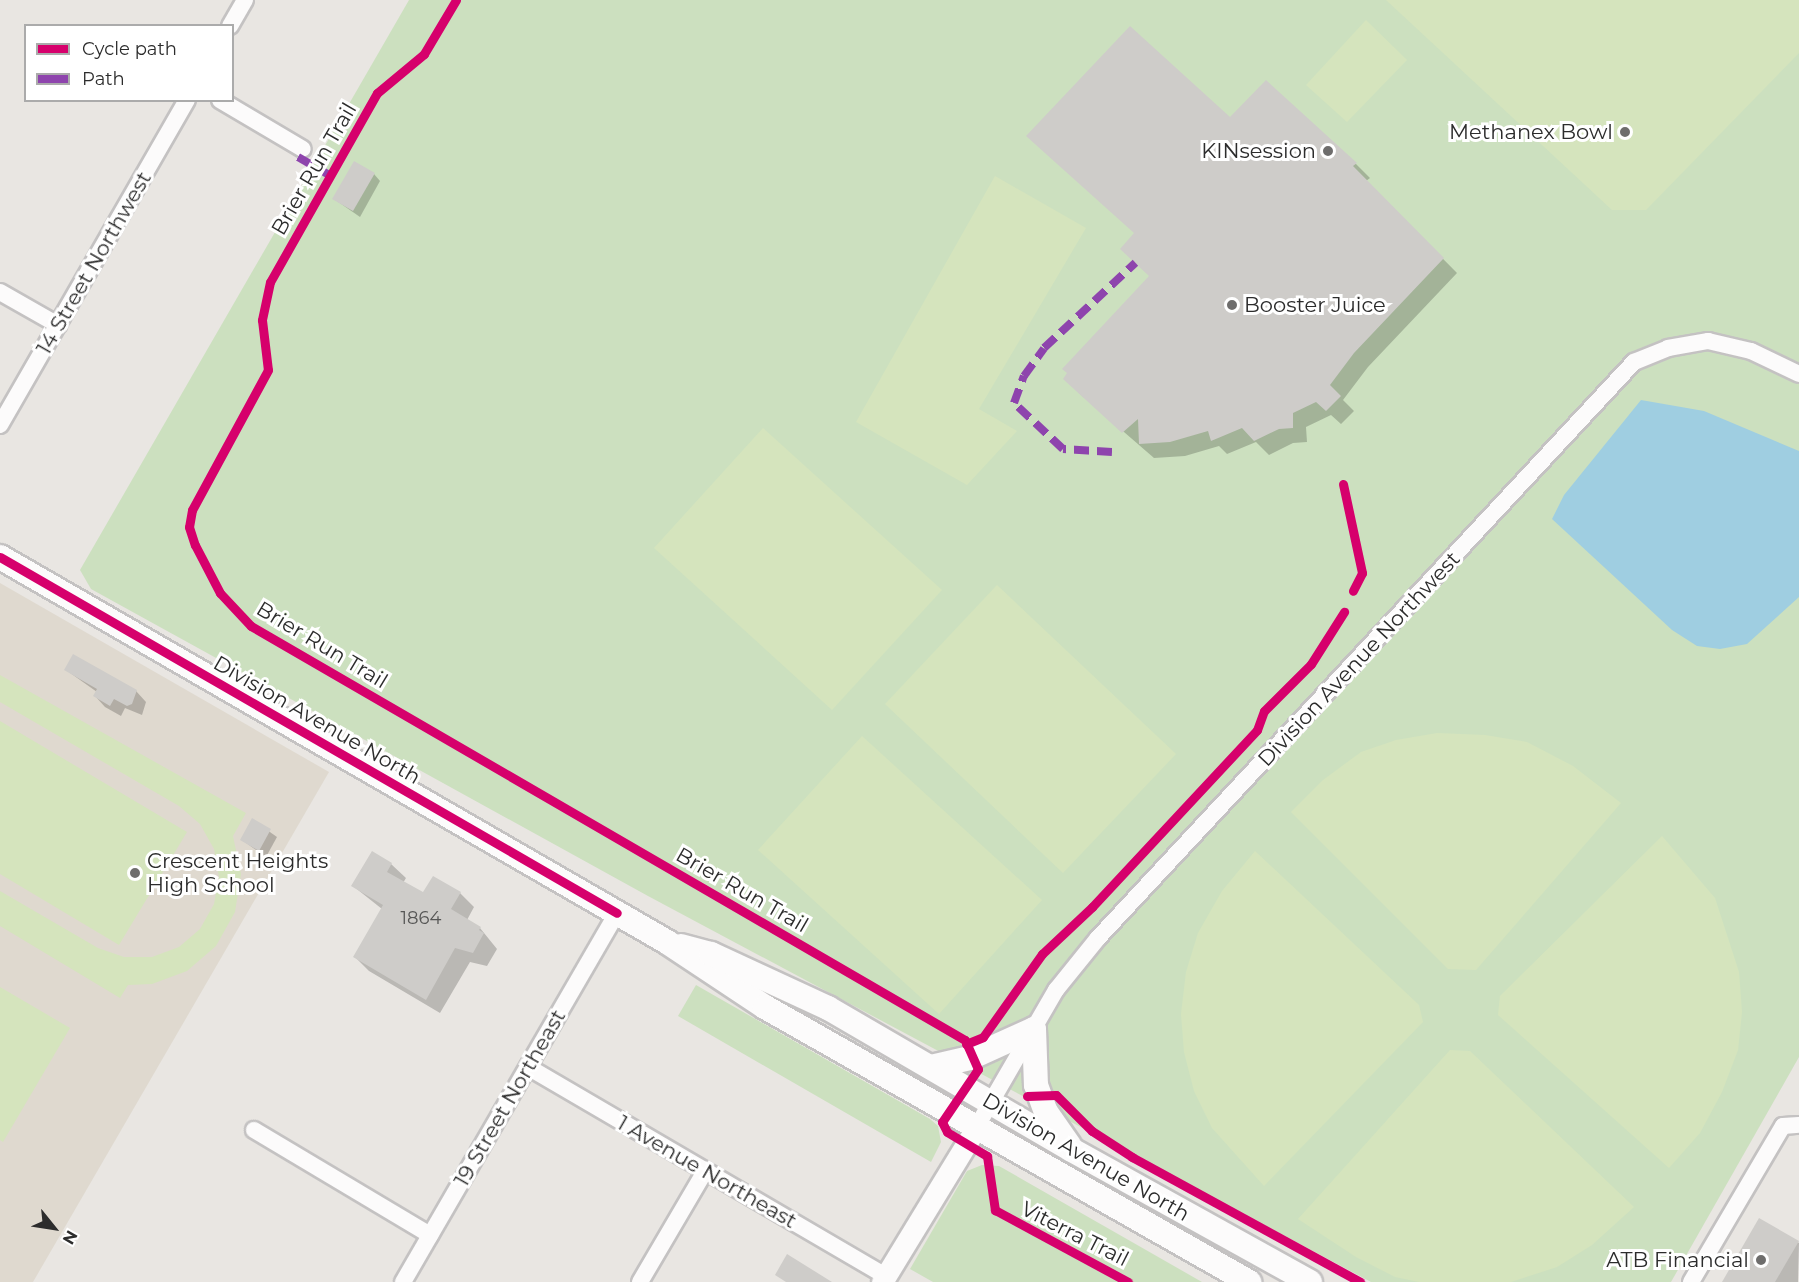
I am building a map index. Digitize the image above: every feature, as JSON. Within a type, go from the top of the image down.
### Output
[{"type":"main road","name":"Division Avenue North","points":[[0,557],[667,942],[765,1007],[1249,1282]]},
{"type":"main road","name":"Division Avenue North","points":[[667,942],[711,954],[787,988],[931,1066],[991,1104],[1310,1282]]},
{"type":"main road","points":[[931,1066],[970,1058],[1034,1029],[1040,1096],[1072,1150]]},
{"type":"street","points":[[231,24],[245,0]]},
{"type":"street","name":"14 Street Northwest","points":[[0,425],[186,102]]},
{"type":"street","points":[[223,102],[303,148]]},
{"type":"street","points":[[0,292],[58,325]]},
{"type":"street","name":"Division Avenue Northwest","points":[[976,1128],[1056,990],[1098,938],[1634,362],[1668,348],[1708,341],[1751,351],[1799,374]]},
{"type":"street","name":"19 Street Northeast","points":[[403,1282],[617,913]]},
{"type":"street","name":"1 Avenue Northeast","points":[[528,1067],[884,1279]]},
{"type":"street","points":[[1691,1282],[1783,1126],[1799,1125]]},
{"type":"street","points":[[884,1279],[976,1128]]},
{"type":"street","points":[[254,1130],[430,1235]]},
{"type":"street","points":[[640,1282],[705,1171]]},
{"type":"shaded area","name":"Crescent Heights High School","points":[[0,583],[329,772],[33,1282],[0,1282]]},
{"type":"green space","points":[[409,0],[1799,0],[1799,1057],[1671,1282],[1371,1282],[648,896],[91,589],[80,570]]},
{"type":"green space","name":"Methanex Bowl","points":[[1386,0],[1799,0],[1799,53],[1646,210],[1612,210]]},
{"type":"green space","points":[[1366,20],[1407,60],[1347,122],[1306,85]]},
{"type":"green space","points":[[995,176],[1086,228],[979,409],[1017,431],[967,485],[856,422]]},
{"type":"green space","points":[[763,428],[942,590],[832,710],[654,548]]},
{"type":"green space","points":[[997,585],[1176,754],[1063,873],[885,704]]},
{"type":"green space","points":[[0,675],[246,813],[233,836],[241,874],[235,912],[216,946],[187,971],[152,984],[128,985],[120,998],[0,926],[0,891],[98,948],[124,957],[152,957],[179,947],[200,929],[214,904],[219,877],[214,849],[200,824],[179,806],[0,702]]},
{"type":"green space","points":[[0,721],[187,832],[119,945],[0,874]]},
{"type":"green space","points":[[1437,733],[1485,735],[1527,742],[1573,766],[1621,803],[1476,970],[1448,969],[1291,812],[1323,780],[1361,752],[1396,740]]},
{"type":"green space","points":[[862,736],[1042,900],[939,1014],[758,850]]},
{"type":"green space","points":[[1662,836],[1715,898],[1739,972],[1742,1012],[1738,1050],[1722,1092],[1700,1133],[1669,1168],[1498,1015],[1500,996]]},
{"type":"green space","points":[[1255,851],[1419,1005],[1423,1022],[1264,1186],[1212,1128],[1194,1091],[1184,1052],[1181,1014],[1186,972],[1198,933],[1222,891]]},
{"type":"green space","points":[[696,985],[930,1119],[938,1126],[941,1142],[931,1162],[678,1016]]},
{"type":"green space","points":[[0,987],[70,1028],[3,1142],[0,1140]]},
{"type":"green space","points":[[1450,1050],[1470,1051],[1634,1207],[1592,1245],[1557,1267],[1511,1282],[1419,1282],[1395,1277],[1356,1257],[1298,1219]]},
{"type":"green space","points":[[982,1165],[999,1166],[1202,1282],[933,1282],[910,1269],[967,1171]]},
{"type":"water","points":[[1641,400],[1704,411],[1799,451],[1799,597],[1747,644],[1720,649],[1697,646],[1672,630],[1552,519],[1564,495]]},
{"type":"building","points":[[1130,26],[1230,117],[1266,80],[1357,163],[1353,166],[1444,258],[1354,353],[1330,385],[1341,396],[1326,411],[1316,402],[1293,413],[1293,428],[1279,429],[1254,441],[1242,428],[1211,441],[1208,431],[1170,442],[1139,444],[1138,419],[1122,433],[1063,379],[1067,373],[1062,369],[1149,276],[1120,249],[1134,233],[1026,136]]},
{"type":"building","points":[[354,161],[375,173],[353,211],[332,199]]},
{"type":"building","points":[[73,654],[137,690],[132,704],[127,706],[114,699],[110,706],[93,696],[97,689],[64,670]]},
{"type":"building","points":[[252,818],[271,829],[259,851],[240,840]]},
{"type":"building","points":[[372,851],[392,863],[387,872],[423,892],[433,876],[461,892],[451,909],[481,927],[479,930],[484,933],[473,953],[455,948],[426,1000],[353,957],[383,905],[351,886]]},
{"type":"building","name":"ATB Financial","points":[[1759,1218],[1799,1241],[1775,1282],[1722,1282]]},
{"type":"building","points":[[787,1254],[832,1282],[786,1282],[775,1275]]},
{"type":"marked path","points":[[298,157],[331,176]]},
{"type":"marked path","points":[[1112,452],[1063,449],[1014,403],[1024,376],[1044,348],[1135,263]]},
{"type":"cycle path","name":"Brier Run Trail","points":[[456,0],[424,54],[377,93],[270,282],[262,320],[268,370],[192,510],[189,527],[195,545],[220,593],[251,626],[965,1040],[978,1069],[942,1122],[947,1132],[987,1156],[995,1210],[1128,1282]]},
{"type":"cycle path","points":[[1343,484],[1362,573],[1353,591]]},
{"type":"cycle path","points":[[0,557],[617,913]]},
{"type":"cycle path","points":[[966,1044],[983,1037],[1042,954],[1092,907],[1257,730],[1264,711],[1311,664],[1344,612]]},
{"type":"cycle path","points":[[1027,1096],[1056,1095],[1092,1131],[1132,1157],[1360,1282]]},
{"type":"place","name":"Methanex Bowl","points":[[1625,132]]},
{"type":"place","name":"KINsession","points":[[1328,151]]},
{"type":"place","name":"Booster Juice","points":[[1232,305]]},
{"type":"place","name":"Crescent Heights High School","points":[[135,873]]},
{"type":"place","name":"ATB Financial","points":[[1761,1260]]}]
